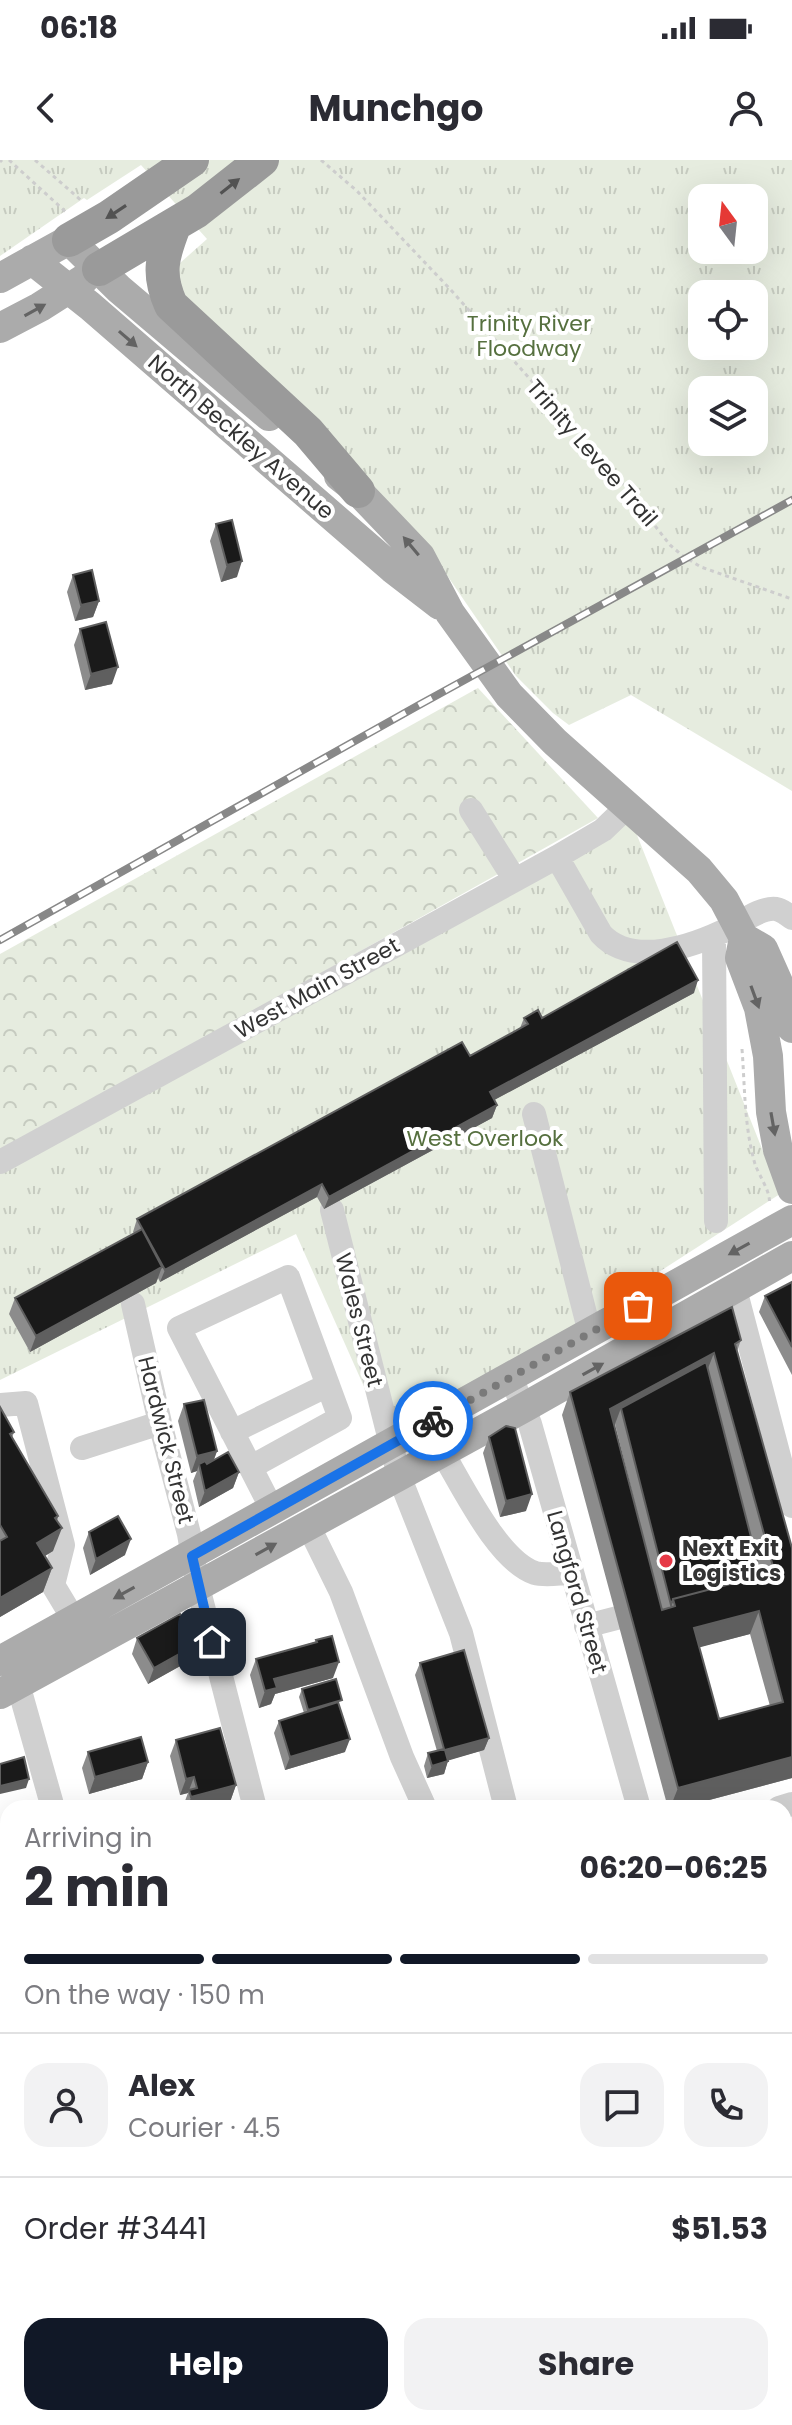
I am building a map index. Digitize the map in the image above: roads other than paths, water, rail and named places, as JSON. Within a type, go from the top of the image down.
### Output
[{"type":"highway","points":[[68,226],[103,221],[192,160]]},
{"type":"highway","points":[[99,269],[185,218],[262,160]]},
{"type":"highway","points":[[185,218],[166,247],[162,268],[163,287],[171,305],[308,432],[358,491]]},
{"type":"main road","points":[[0,278],[32,260],[68,226]]},
{"type":"main road","name":"North Beckley Avenue","points":[[68,226],[99,269],[125,294],[358,491],[420,556],[450,613],[509,695],[555,742],[699,870],[724,900],[740,958],[759,1008],[768,1056],[771,1112],[778,1150],[792,1189]]},
{"type":"main road","name":"North Beckley Avenue","points":[[32,260],[392,568],[450,613]]},
{"type":"main road","points":[[0,328],[99,269]]},
{"type":"main road","name":"North Beckley Avenue","points":[[732,933],[763,949],[781,989],[792,1028]]},
{"type":"main road","points":[[5,1675],[74,1620],[590,1333],[780,1214]]},
{"type":"main road","points":[[5,1675],[198,1587],[792,1256]]},
{"type":"street","name":"West Main Street","points":[[0,1162],[557,857],[603,830],[628,806]]},
{"type":"street","points":[[471,810],[515,880]]},
{"type":"street","points":[[557,857],[590,918],[611,945],[630,952],[670,950],[732,933],[766,910],[778,909],[792,918]]},
{"type":"street","points":[[716,1221],[732,933]]},
{"type":"street","points":[[534,1114],[590,1333]]},
{"type":"street","name":"Wales Street","points":[[332,1210],[399,1476],[461,1633],[504,1800]]},
{"type":"street","points":[[251,1467],[340,1418],[288,1277],[179,1328],[273,1511]]},
{"type":"street","points":[[735,1289],[791,1496],[763,1499]]},
{"type":"street","name":"Hardwick Street","points":[[133,1304],[189,1534],[198,1587],[253,1800]]},
{"type":"street","name":"Langford Street","points":[[511,1377],[525,1407],[637,1800]]},
{"type":"street","points":[[232,1432],[328,1385]]},
{"type":"street","points":[[0,1405],[26,1403],[63,1545],[53,1585],[74,1620]]},
{"type":"street","points":[[82,1448],[160,1423]]},
{"type":"street","points":[[442,1452],[495,1539],[517,1564],[537,1574],[572,1573]]},
{"type":"street","points":[[308,1525],[341,1592],[402,1757],[421,1800]]},
{"type":"street","points":[[586,1626],[617,1618]]},
{"type":"street","points":[[5,1675],[50,1800]]},
{"type":"railway","points":[[0,940],[792,500]]},
{"type":"place","name":"Next Exit Logistics","points":[[666,1561]]},
{"type":"park label","name":"Trinity River Floodway","points":[[529,336]]},
{"type":"park label","name":"West Overlook","points":[[485,1138]]}]
